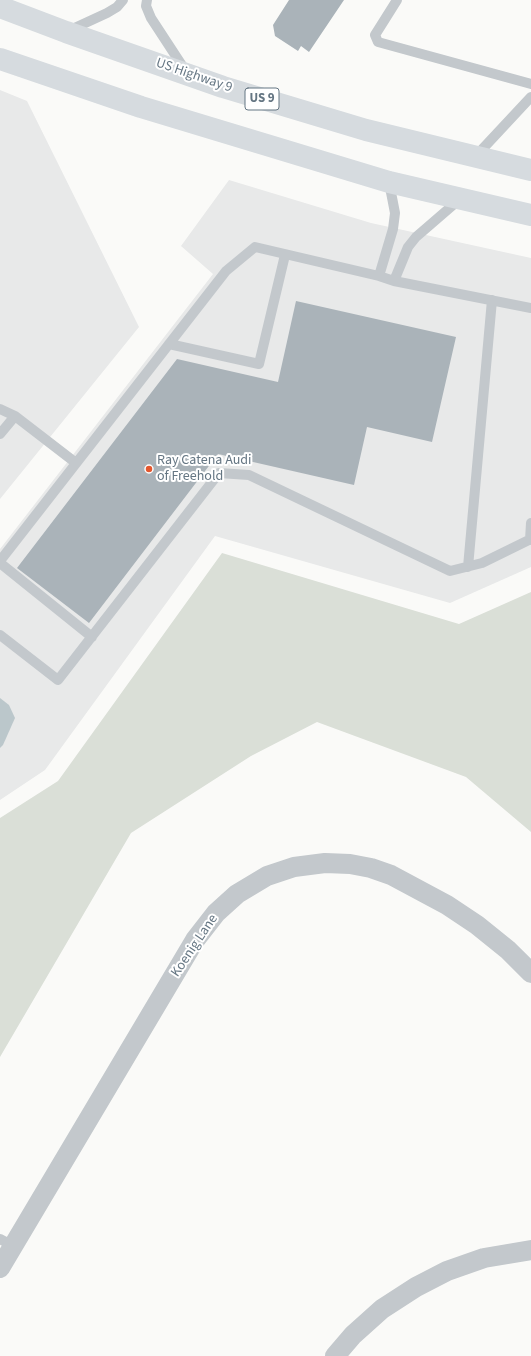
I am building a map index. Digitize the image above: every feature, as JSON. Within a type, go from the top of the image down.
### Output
[{"type":"highway","name":"US Highway 9","points":[[0,7],[189,75],[366,130],[474,158],[531,170]]},
{"type":"highway","points":[[0,59],[155,111],[389,182],[531,215]]},
{"type":"street","name":"Koenig Lane","points":[[0,1268],[6,1242],[195,940],[222,908],[237,894],[267,876],[294,867],[325,863],[350,864],[391,874],[447,905],[477,925],[508,950],[531,973]]},
{"type":"street","points":[[335,1356],[353,1335],[382,1309],[416,1287],[448,1271],[484,1258],[531,1250]]},
{"type":"lane","points":[[66,32],[117,7],[123,0]]},
{"type":"lane","points":[[147,0],[146,6],[151,18],[189,75]]},
{"type":"lane","points":[[397,0],[375,35],[378,42],[531,84]]},
{"type":"lane","points":[[474,158],[531,97]]},
{"type":"lane","points":[[379,276],[393,229],[395,213],[389,182]]},
{"type":"lane","points":[[394,281],[408,247],[416,236],[460,199]]},
{"type":"lane","points":[[92,637],[0,562],[226,271],[255,247],[379,276],[394,281],[531,308]]},
{"type":"lane","points":[[169,344],[259,364],[286,255]]},
{"type":"lane","points":[[468,567],[492,300]]},
{"type":"lane","points":[[0,409],[15,416],[76,463]]},
{"type":"lane","points":[[0,434],[15,416]]},
{"type":"lane","points":[[0,635],[58,680],[219,473],[249,475],[450,571],[482,563],[530,540],[531,523]]},
{"type":"shaded area","points":[[0,90],[27,101],[139,327],[0,499]]},
{"type":"shaded area","points":[[229,180],[371,223],[531,258],[531,567],[450,603],[215,536],[45,770],[0,800],[0,549],[213,274],[181,246]]},
{"type":"shaded area","points":[[222,553],[459,624],[531,592],[531,832],[466,777],[317,722],[251,756],[131,833],[0,1057],[0,818],[58,781]]},
{"type":"shaded area","points":[[0,698],[9,705],[15,718],[3,745],[0,748]]},
{"type":"building","points":[[289,0],[344,0],[309,52],[301,46],[298,51],[275,36],[273,25]]},
{"type":"building","name":"Ray Catena Audi of Freehold","points":[[296,301],[456,337],[432,442],[367,427],[354,485],[218,454],[89,623],[17,568],[177,359],[278,382]]},
{"type":"place","name":"Ray Catena Audi of Freehold","points":[[149,469]]}]
